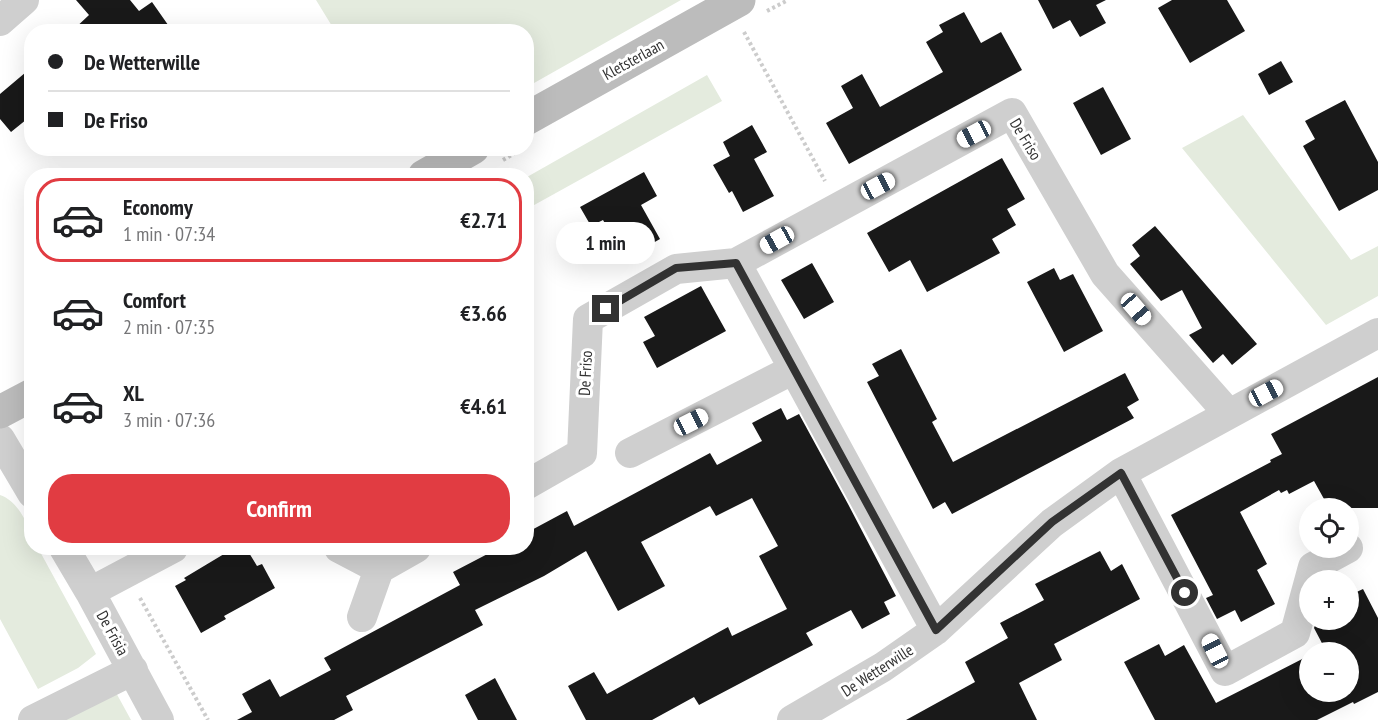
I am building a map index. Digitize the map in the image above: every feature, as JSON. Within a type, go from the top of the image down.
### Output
[{"type":"main road","name":"Kletsterlaan","points":[[534,114],[740,13]]},
{"type":"main road","points":[[438,168],[459,156]]},
{"type":"main road","points":[[0,412],[24,399]]},
{"type":"street","points":[[0,21],[24,0]]},
{"type":"street","name":"De Friso","points":[[534,480],[582,453],[588,319],[676,268],[736,263],[1012,113],[1105,274],[1229,414]]},
{"type":"street","points":[[736,263],[936,630]]},
{"type":"street","name":"De Wetterwille","points":[[792,720],[828,712],[884,667],[936,630],[1052,522],[1121,473],[1378,333]]},
{"type":"street","points":[[630,453],[794,369]]},
{"type":"street","points":[[0,439],[24,479]]},
{"type":"street","points":[[1121,473],[1225,671],[1295,633],[1313,567],[1329,558]]},
{"type":"street","name":"De Frisia","points":[[68,555],[159,720]]},
{"type":"street","points":[[90,592],[159,555]]},
{"type":"street","points":[[352,555],[379,569]]},
{"type":"street","points":[[362,617],[379,569],[404,555]]},
{"type":"street","points":[[33,720],[133,670]]},
{"type":"path","points":[[740,13],[839,207]]},
{"type":"path","points":[[126,572],[208,720]]},
{"type":"shaded area","points":[[316,0],[681,0],[534,83],[534,24],[331,24]]},
{"type":"shaded area","points":[[707,75],[722,101],[534,205],[534,173]]},
{"type":"shaded area","points":[[1243,115],[1351,260],[1378,246],[1378,296],[1326,325],[1182,148]]},
{"type":"shaded area","points":[[0,495],[13,503],[24,519],[24,555],[42,555],[96,654],[78,668],[38,689],[0,619]]},
{"type":"shaded area","points":[[114,689],[131,720],[58,720]]},
{"type":"building","points":[[76,0],[130,0],[139,11],[152,2],[167,24],[79,24],[89,15]]},
{"type":"building","points":[[1038,0],[1106,0],[1096,5],[1106,23],[1080,37],[1070,20],[1053,29]]},
{"type":"building","points":[[1172,0],[1227,0],[1245,31],[1190,63],[1158,8]]},
{"type":"building","points":[[964,12],[981,43],[1001,32],[1022,70],[849,164],[826,123],[853,108],[841,86],[862,74],[880,107],[943,72],[926,42],[943,32],[939,25]]},
{"type":"building","points":[[1281,61],[1293,82],[1269,95],[1258,74]]},
{"type":"building","points":[[24,74],[24,121],[11,132],[0,119],[0,94]]},
{"type":"building","points":[[1103,87],[1131,139],[1101,155],[1073,103]]},
{"type":"building","points":[[1345,100],[1378,162],[1378,190],[1339,211],[1303,146],[1315,139],[1305,121]]},
{"type":"building","points":[[752,125],[767,152],[754,159],[774,196],[743,212],[732,191],[729,193],[713,165],[730,156],[723,142]]},
{"type":"building","points":[[1002,158],[1025,199],[1007,209],[1016,225],[992,239],[1000,253],[927,292],[910,260],[889,272],[867,233]]},
{"type":"building","points":[[644,172],[657,196],[641,205],[660,239],[625,259],[603,220],[591,226],[580,207]]},
{"type":"building","points":[[1155,226],[1257,344],[1232,365],[1223,354],[1213,363],[1189,335],[1202,328],[1182,290],[1161,301],[1130,264],[1140,256],[1132,245]]},
{"type":"building","points":[[812,263],[834,302],[804,319],[781,280]]},
{"type":"building","points":[[1054,268],[1060,280],[1073,274],[1103,331],[1064,352],[1027,282]]},
{"type":"building","points":[[701,286],[726,331],[657,368],[643,342],[655,336],[644,317]]},
{"type":"building","points":[[901,349],[937,419],[932,422],[953,462],[1125,373],[1139,400],[1127,407],[1134,418],[952,514],[945,502],[933,509],[867,382],[879,376],[872,364]]},
{"type":"building","points":[[1378,377],[1378,508],[1359,508],[1359,498],[1323,498],[1314,481],[1289,494],[1287,490],[1281,493],[1279,490],[1240,512],[1267,564],[1257,570],[1275,604],[1241,622],[1235,610],[1217,619],[1206,598],[1213,595],[1171,515],[1282,454],[1271,434]]},
{"type":"building","points":[[781,408],[787,420],[799,414],[896,596],[884,602],[890,614],[862,629],[851,610],[806,633],[813,645],[699,705],[694,697],[652,720],[586,720],[568,686],[594,672],[607,694],[728,627],[732,636],[787,609],[759,556],[778,546],[752,498],[716,516],[710,506],[641,542],[665,586],[618,611],[586,551],[544,576],[475,610],[483,625],[346,696],[353,710],[334,720],[237,720],[252,712],[242,694],[270,679],[280,697],[331,670],[324,658],[460,585],[453,572],[486,555],[534,555],[534,529],[567,511],[574,526],[710,453],[717,465],[762,441],[752,423]]},
{"type":"building","points":[[1100,551],[1111,571],[1122,564],[1140,599],[1054,644],[1062,660],[1019,683],[1037,720],[906,720],[975,682],[965,662],[1008,638],[1000,623],[1044,600],[1035,584]]},
{"type":"building","points":[[222,555],[250,555],[257,566],[262,564],[275,588],[224,616],[226,619],[201,633],[175,586],[186,580],[184,578]]},
{"type":"building","points":[[1363,589],[1378,618],[1378,692],[1359,702],[1359,642],[1321,642],[1315,630],[1359,630],[1359,591]]},
{"type":"building","points":[[1159,644],[1165,656],[1184,645],[1216,703],[1299,661],[1299,702],[1353,702],[1317,720],[1155,720],[1124,662]]},
{"type":"building","points":[[495,678],[517,720],[478,720],[465,695]]},
{"type":"route","points":[[606,309],[676,268],[736,263],[936,630],[1052,522],[1121,473],[1185,593]]}]
